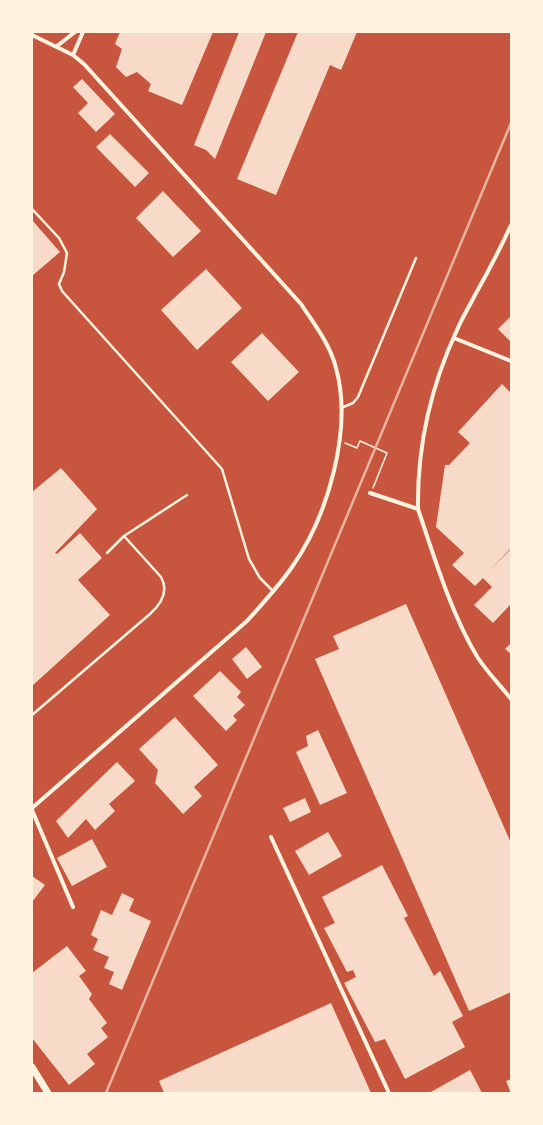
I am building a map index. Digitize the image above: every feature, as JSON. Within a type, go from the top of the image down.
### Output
[{"type":"main road","points":[[32,1067],[48,1093]]},
{"type":"street","points":[[57,46],[76,32]]},
{"type":"street","points":[[74,55],[83,32]]},
{"type":"street","points":[[32,35],[74,55],[84,64],[301,304],[320,331],[336,367],[341,408],[338,455],[332,480],[307,543],[292,567],[247,621],[32,809],[73,907]]},
{"type":"street","points":[[511,225],[499,252],[457,330],[438,378],[425,423],[418,472],[418,510],[445,584],[468,640],[488,671],[511,699]]},
{"type":"street","points":[[454,338],[511,361]]},
{"type":"street","points":[[370,494],[418,510]]},
{"type":"street","points":[[271,837],[389,1093]]},
{"type":"lane","points":[[32,209],[59,238],[67,253],[64,272],[59,284],[62,291],[222,469],[249,559],[260,578],[273,591]]},
{"type":"lane","points":[[341,408],[353,404],[358,397],[416,258]]},
{"type":"lane","points":[[106,553],[124,536],[187,495]]},
{"type":"lane","points":[[32,715],[150,614],[161,601],[165,589],[161,577],[124,536]]},
{"type":"path","points":[[352,446],[357,448],[360,441],[387,453],[370,494]]},
{"type":"building","points":[[120,32],[213,32],[182,105],[148,91],[151,84],[137,72],[126,77],[116,67],[122,49],[115,44]]},
{"type":"building","points":[[239,32],[266,32],[215,159],[206,150],[194,145]]},
{"type":"building","points":[[298,32],[357,32],[341,70],[330,65],[276,195],[237,179]]},
{"type":"building","points":[[82,79],[115,114],[96,132],[78,113],[88,103],[73,87]]},
{"type":"building","points":[[110,134],[149,173],[135,187],[96,147]]},
{"type":"building","points":[[163,191],[201,231],[173,257],[136,218]]},
{"type":"building","points":[[32,220],[60,252],[32,276]]},
{"type":"building","points":[[206,269],[242,308],[197,350],[161,310]]},
{"type":"building","points":[[511,316],[511,342],[498,329]]},
{"type":"building","points":[[262,333],[299,372],[268,401],[231,362]]},
{"type":"building","points":[[502,384],[511,393],[511,548],[490,570],[511,549],[511,604],[493,623],[474,605],[492,587],[483,578],[475,586],[452,565],[464,553],[436,527],[445,465],[449,465],[470,443],[458,432]]},
{"type":"building","points":[[61,468],[97,509],[55,553],[57,554],[80,533],[102,558],[78,580],[110,615],[32,686],[32,492]]},
{"type":"building","points":[[406,604],[511,843],[511,992],[469,1011],[315,659],[339,649],[333,636]]},
{"type":"building","points":[[511,643],[511,654],[505,649]]},
{"type":"building","points":[[246,647],[262,667],[247,679],[232,659]]},
{"type":"building","points":[[220,671],[241,692],[237,697],[245,705],[233,716],[237,720],[226,731],[193,696]]},
{"type":"building","points":[[175,717],[218,765],[194,787],[202,796],[183,814],[155,783],[158,770],[139,749]]},
{"type":"building","points":[[318,730],[347,793],[320,805],[296,752],[308,746],[306,736]]},
{"type":"building","points":[[117,762],[135,781],[109,804],[115,811],[95,830],[86,819],[68,838],[56,821]]},
{"type":"building","points":[[305,798],[311,812],[290,822],[283,808]]},
{"type":"building","points":[[328,832],[342,856],[309,875],[295,851]]},
{"type":"building","points":[[92,839],[107,867],[72,886],[57,858]]},
{"type":"building","points":[[382,865],[408,916],[404,918],[434,976],[440,971],[463,1016],[452,1022],[465,1047],[405,1079],[385,1039],[375,1042],[344,983],[356,977],[353,970],[347,972],[324,928],[335,923],[322,897]]},
{"type":"building","points":[[32,876],[45,885],[32,902]]},
{"type":"building","points":[[122,893],[134,899],[129,911],[151,921],[122,990],[109,984],[114,972],[104,968],[109,957],[93,950],[98,939],[91,935],[101,910],[112,915]]},
{"type":"building","points":[[67,946],[86,971],[79,976],[92,994],[89,999],[107,1023],[101,1028],[108,1037],[87,1054],[95,1064],[69,1085],[32,1038],[32,973]]},
{"type":"building","points":[[331,1003],[371,1093],[164,1093],[159,1081]]},
{"type":"building","points":[[470,1070],[482,1093],[429,1093]]},
{"type":"building","points":[[511,1079],[511,1093],[506,1081]]},
{"type":"railway","points":[[106,1093],[511,123]]}]
